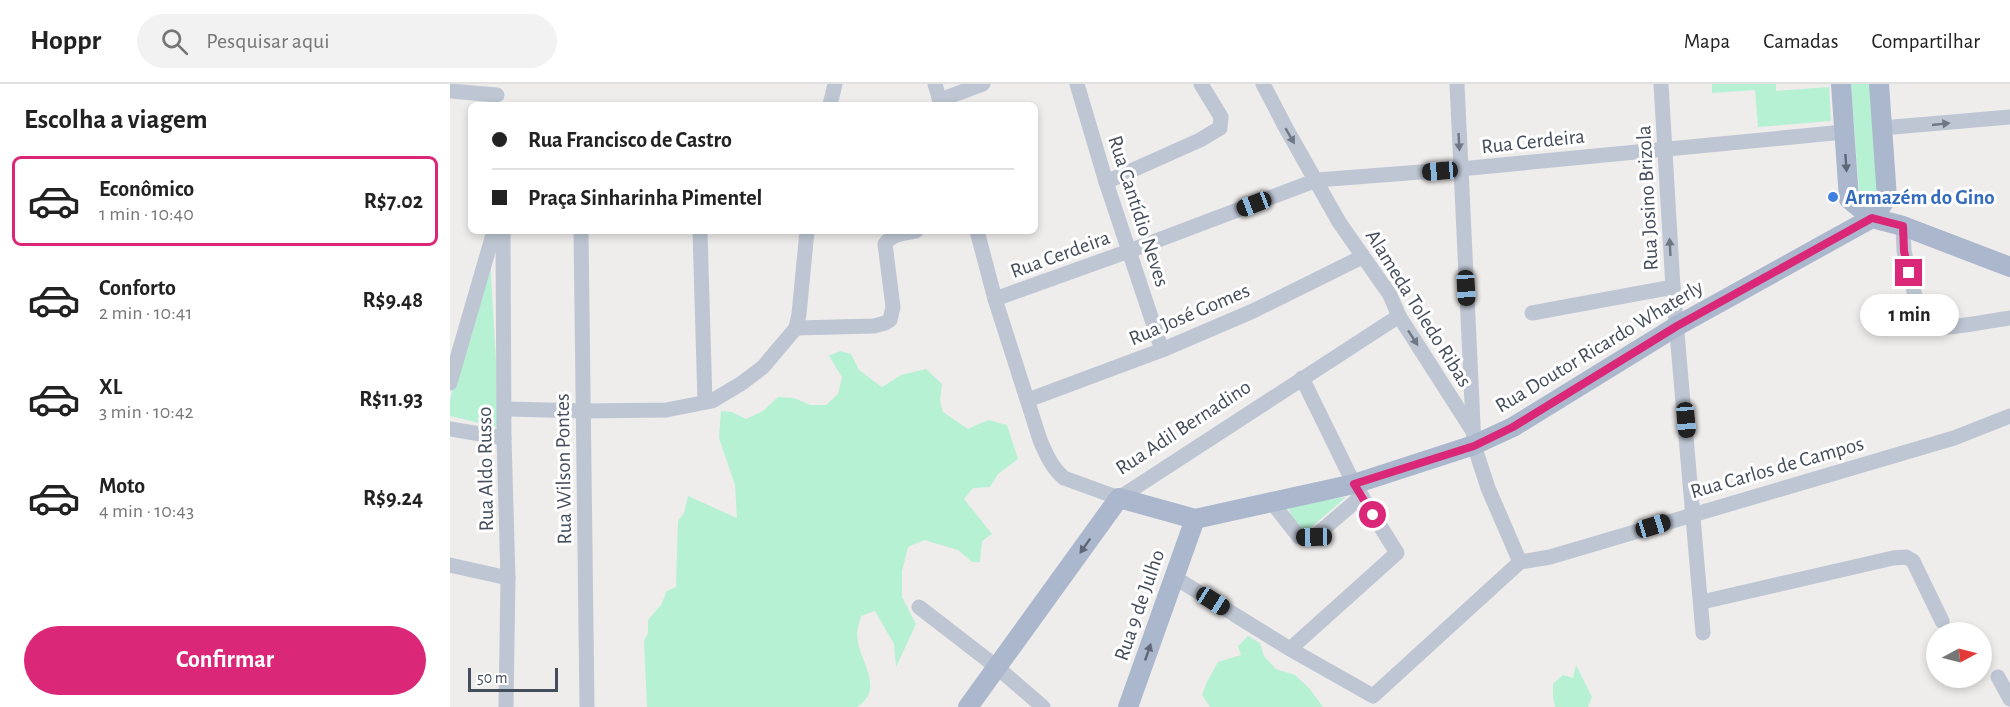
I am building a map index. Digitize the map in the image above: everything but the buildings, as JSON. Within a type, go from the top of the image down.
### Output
[{"type":"main road","points":[[1841,84],[1849,199],[1872,218],[1903,226],[2010,267]]},
{"type":"main road","points":[[1872,218],[1887,198],[1879,84]]},
{"type":"main road","name":"Rua Doutor Ricardo Whaterly","points":[[1195,519],[1271,501],[1358,490],[1473,438],[1513,427],[1677,326],[1872,218]]},
{"type":"main road","points":[[1119,498],[1195,519]]},
{"type":"main road","name":"Rua Adil Bernadino","points":[[968,707],[1119,498]]},
{"type":"main road","name":"Rua 9 de Julho","points":[[1128,707],[1195,519]]},
{"type":"street","points":[[831,102],[835,84]]},
{"type":"street","points":[[935,84],[940,102]]},
{"type":"street","points":[[942,102],[983,84]]},
{"type":"street","name":"Rua Cantídio Neves","points":[[1077,84],[1106,182],[1162,350]]},
{"type":"street","points":[[1106,182],[1172,154],[1220,128],[1221,117],[1201,84]]},
{"type":"street","name":"Alameda Toledo Ribas","points":[[1263,84],[1339,222],[1390,295],[1399,316],[1473,438],[1488,488],[1520,562]]},
{"type":"street","points":[[1457,84],[1473,438]]},
{"type":"street","name":"Rua Josino Brizola","points":[[1661,84],[1673,287],[1703,633]]},
{"type":"street","points":[[450,91],[497,95]]},
{"type":"street","points":[[1882,128],[2010,117]]},
{"type":"street","name":"Rua Cerdeira","points":[[995,299],[1317,180],[1460,169],[1844,132]]},
{"type":"street","points":[[1903,226],[1904,251],[1920,316],[1925,323],[1932,327],[1947,327],[2010,318]]},
{"type":"street","points":[[450,383],[493,234]]},
{"type":"street","name":"Rua Aldo Russo","points":[[504,234],[504,438],[508,578],[506,707]]},
{"type":"street","name":"Rua Wilson Pontes","points":[[581,234],[588,707]]},
{"type":"street","points":[[700,234],[705,402]]},
{"type":"street","points":[[505,409],[666,410],[712,401],[763,367],[795,328],[799,314],[807,234]]},
{"type":"street","points":[[795,328],[874,326],[885,324],[890,320],[893,307],[885,244],[888,239],[903,234]]},
{"type":"street","points":[[978,234],[995,299],[1040,440],[1056,472],[1064,478],[1119,498]]},
{"type":"street","name":"Rua José Gomes","points":[[1028,400],[1162,350],[1253,311],[1362,257]]},
{"type":"street","points":[[1532,313],[1673,287]]},
{"type":"street","name":"Rua Adil Bernadino","points":[[1119,498],[1399,316]]},
{"type":"street","points":[[1290,649],[1397,552],[1358,490],[1302,378]]},
{"type":"street","name":"Rua Carlos de Campos","points":[[1520,562],[1550,557],[1954,438],[2010,416]]},
{"type":"street","points":[[450,429],[504,438]]},
{"type":"street","points":[[1271,501],[1299,537],[1314,537],[1358,490]]},
{"type":"street","points":[[1702,602],[1875,561],[1906,557],[1913,561],[1942,621]]},
{"type":"street","points":[[1174,577],[1290,649],[1373,696],[1520,562]]},
{"type":"street","points":[[450,565],[508,578]]},
{"type":"street","points":[[919,607],[998,668],[1043,707]]},
{"type":"street","points":[[1998,677],[2010,699]]},
{"type":"green space","points":[[1712,84],[1776,84],[1776,91],[1829,87],[1831,121],[1758,127],[1755,90],[1712,93]]},
{"type":"green space","points":[[1851,84],[1871,84],[1878,181],[1876,191],[1867,194],[1859,190]]},
{"type":"green space","points":[[490,259],[500,428],[450,416],[450,400]]},
{"type":"green space","points":[[840,351],[851,354],[859,370],[882,387],[901,375],[926,369],[942,384],[940,401],[943,412],[968,429],[988,420],[1007,425],[1018,459],[998,474],[990,487],[973,488],[964,499],[992,534],[982,541],[980,562],[972,562],[958,550],[924,540],[908,547],[902,571],[902,597],[916,624],[896,667],[894,644],[875,611],[861,616],[857,632],[858,644],[868,673],[870,691],[866,699],[857,707],[647,707],[644,641],[648,633],[648,620],[661,605],[667,591],[676,587],[678,521],[684,513],[688,496],[737,518],[735,485],[719,438],[721,411],[732,412],[746,419],[763,411],[778,397],[794,398],[810,405],[826,405],[838,394],[842,377],[829,356]]},
{"type":"green space","points":[[1346,497],[1307,531],[1294,521],[1288,506]]},
{"type":"green space","points":[[1248,636],[1260,643],[1264,656],[1276,669],[1295,675],[1309,688],[1323,707],[1210,707],[1202,695],[1207,682],[1218,662],[1241,655],[1238,646]]},
{"type":"green space","points":[[1576,665],[1592,697],[1588,707],[1555,707],[1553,684],[1563,675],[1573,678]]},
{"type":"place","name":"Armazém do Gino","points":[[1833,197]]},
{"type":"route","points":[[1373,515],[1354,484],[1474,446],[1513,427],[1677,326],[1872,218],[1903,226],[1904,251],[1909,273]]}]
